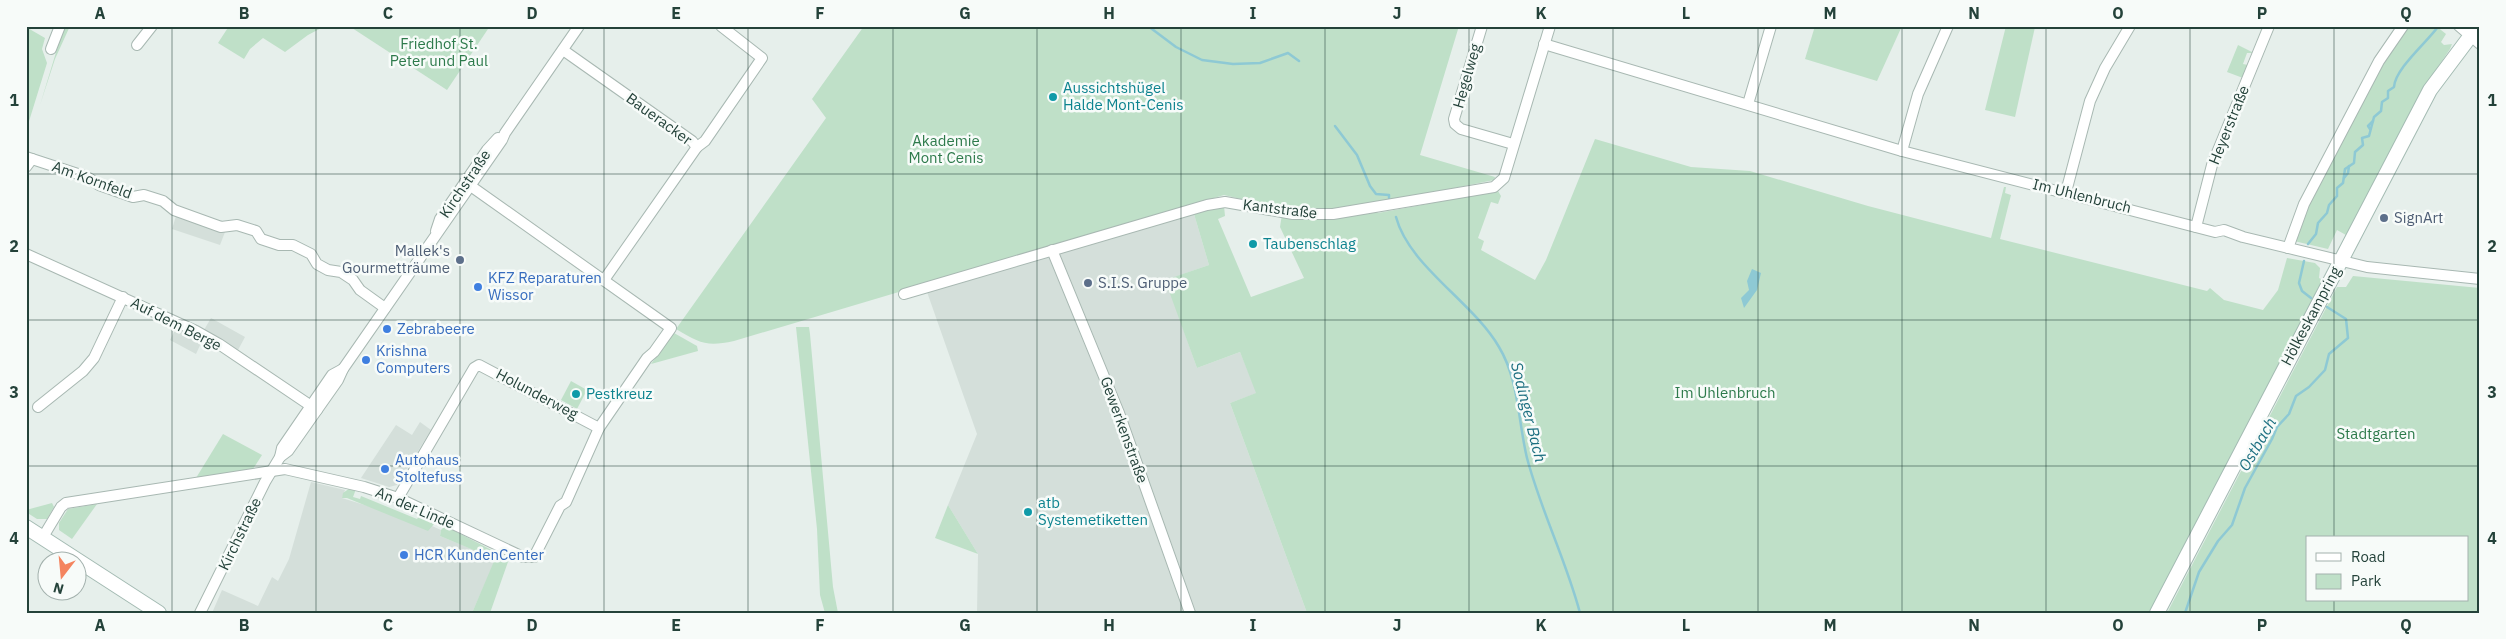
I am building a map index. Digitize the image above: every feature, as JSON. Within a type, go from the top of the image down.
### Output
[{"type":"main road","name":"Hölkeskampring","points":[[2156,613],[2430,90],[2472,33]]},
{"type":"main road","points":[[26,527],[158,613]]},
{"type":"street","points":[[51,49],[60,26]]},
{"type":"street","points":[[137,45],[152,26]]},
{"type":"street","name":"Kirchstraße","points":[[200,613],[280,457],[282,448],[314,408],[332,376],[342,369],[385,308],[432,241],[468,184],[502,140],[579,26]]},
{"type":"street","points":[[697,147],[704,141],[762,58],[733,30],[722,26]]},
{"type":"street","name":"Hegelweg","points":[[1482,26],[1455,124],[1461,129],[1514,144]]},
{"type":"street","name":"Kantstraße","points":[[904,294],[1207,205],[1225,202],[1293,214],[1333,214],[1490,188],[1502,181],[1550,26]]},
{"type":"street","points":[[1748,104],[1771,26]]},
{"type":"street","points":[[1902,150],[1918,94],[1948,26]]},
{"type":"street","points":[[2066,192],[2090,101],[2105,68],[2130,26]]},
{"type":"street","name":"Heyerstraße","points":[[2196,227],[2212,165],[2270,26]]},
{"type":"street","points":[[2288,248],[2301,210],[2317,179],[2379,60],[2403,26]]},
{"type":"street","name":"Im Uhlenbruch","points":[[1544,44],[1902,150],[2215,232],[2224,230],[2339,262],[2367,267],[2480,279]]},
{"type":"street","name":"Baueracker","points":[[563,50],[692,141],[697,147],[604,280]]},
{"type":"street","name":"Am Kornfeld","points":[[28,161],[87,177],[99,185],[133,197],[144,195],[163,201],[174,210],[221,227],[237,225],[256,231],[261,239],[279,245],[293,245],[312,254],[317,264],[328,270],[341,272],[353,280],[360,290],[385,308]]},
{"type":"street","points":[[468,184],[604,280]]},
{"type":"street","name":"Gewerkenstraße","points":[[1052,250],[1119,413],[1190,613]]},
{"type":"street","name":"Auf dem Berge","points":[[26,254],[123,297],[219,344],[314,408]]},
{"type":"street","name":"An der Linde","points":[[43,537],[66,503],[272,470],[284,470],[332,479],[398,498],[523,557],[534,557],[560,506],[566,502],[599,428],[646,358],[654,352],[671,328],[604,280]]},
{"type":"street","points":[[38,407],[83,371],[94,358],[123,297]]},
{"type":"street","name":"Holunderweg","points":[[398,498],[474,368],[479,365],[599,428]]},
{"type":"shaded area","points":[[1194,214],[1209,265],[1166,280],[1197,368],[1240,352],[1257,393],[1230,403],[1307,613],[977,613],[978,554],[948,505],[977,434],[927,292]]},
{"type":"shaded area","points":[[176,216],[225,232],[220,245],[172,229]]},
{"type":"shaded area","points":[[211,318],[245,337],[238,350],[204,330]]},
{"type":"shaded area","points":[[176,328],[202,341],[196,354],[170,340]]},
{"type":"shaded area","points":[[420,422],[431,430],[397,485],[389,487],[361,478],[396,425],[412,435]]},
{"type":"shaded area","points":[[311,482],[345,490],[342,498],[432,526],[441,530],[440,536],[496,559],[472,613],[212,613],[222,590],[258,606],[272,577],[278,581],[289,559]]},
{"type":"green space","points":[[64,26],[70,26],[55,59],[40,105]]},
{"type":"green space","points":[[229,26],[325,26],[308,35],[285,52],[263,38],[250,49],[244,59],[218,43]]},
{"type":"green space","name":"Friedhof St. Peter und Paul","points":[[349,26],[490,26],[447,90]]},
{"type":"green space","name":"Akademie Mont Cenis","points":[[864,26],[1459,26],[1420,155],[1495,177],[1494,180],[1361,207],[1293,211],[1224,195],[734,341],[710,344],[691,338],[676,329],[826,118],[812,99]]},
{"type":"green space","points":[[1815,26],[1902,26],[1877,81],[1805,59]]},
{"type":"green space","points":[[2006,26],[2035,27],[2015,117],[1985,110]]},
{"type":"green space","points":[[2407,26],[2436,26],[2446,34],[2441,42],[2444,45],[2452,44],[2450,49],[2423,89],[2346,235],[2337,230],[2328,249],[2294,241],[2304,214],[2379,67]]},
{"type":"green space","points":[[26,27],[45,38],[42,49],[47,63],[26,131]]},
{"type":"green space","points":[[2238,45],[2254,53],[2247,53],[2243,64],[2248,65],[2243,78],[2227,72]]},
{"type":"green space","name":"Im Uhlenbruch","points":[[1595,139],[1691,167],[1750,171],[1868,206],[1991,238],[2004,187],[2006,187],[2005,193],[2011,195],[2000,239],[2207,291],[2210,288],[2224,300],[2263,310],[2278,290],[2287,258],[2315,263],[2320,268],[2319,278],[2323,280],[2150,613],[1307,613],[1230,403],[1256,393],[1240,352],[1197,368],[1165,280],[1209,265],[1194,214],[1224,206],[1225,216],[1218,219],[1251,297],[1304,278],[1280,227],[1282,214],[1375,210],[1378,213],[1498,191],[1501,196],[1498,204],[1491,202],[1478,238],[1484,241],[1481,250],[1535,280],[1546,260]]},
{"type":"green space","name":"Stadtgarten","points":[[2353,276],[2480,288],[2480,613],[2167,613],[2337,287],[2346,287]]},
{"type":"green space","points":[[796,327],[809,327],[833,587],[838,613],[825,613],[820,595],[817,529]]},
{"type":"green space","points":[[674,333],[697,346],[698,351],[651,364]]},
{"type":"green space","points":[[571,381],[587,390],[577,409],[561,400]]},
{"type":"green space","points":[[223,434],[262,455],[253,469],[196,478]]},
{"type":"green space","points":[[350,488],[356,489],[353,497],[360,499],[361,496],[417,519],[421,514],[433,520],[434,524],[428,531],[347,498],[342,498],[343,493]]},
{"type":"green space","points":[[52,503],[54,507],[47,519],[37,519],[26,512],[26,510]]},
{"type":"green space","points":[[97,504],[72,539],[59,530],[59,523],[68,509]]},
{"type":"green space","points":[[948,505],[978,554],[935,538]]},
{"type":"green space","points":[[445,526],[509,559],[490,613],[472,613],[495,559],[440,536],[441,530]]},
{"type":"water","points":[[1752,269],[1761,273],[1757,290],[1744,308],[1741,298],[1749,290],[1747,281]]},
{"type":"waterway","points":[[1148,26],[1176,47],[1202,60],[1233,64],[1260,63],[1288,53],[1299,61]]},
{"type":"waterway","name":"Ostbach","points":[[2308,244],[2316,234],[2318,223],[2327,213],[2329,205],[2337,196],[2337,188],[2343,183],[2345,169],[2354,163],[2355,152],[2363,145],[2362,138],[2369,136],[2374,117],[2381,111],[2382,102],[2388,98],[2388,91],[2394,87],[2405,64],[2437,28]]},
{"type":"waterway","name":"Ostbach","points":[[2370,129],[2368,126],[2373,121]]},
{"type":"waterway","points":[[1335,126],[1357,155],[1370,186],[1376,194],[1389,195],[1389,198]]},
{"type":"waterway","name":"Ostbach","points":[[2344,178],[2348,173],[2349,166]]},
{"type":"waterway","name":"Sodinger Bach","points":[[1396,217],[1403,235],[1414,252],[1488,331],[1506,360],[1511,373],[1527,458],[1580,613]]},
{"type":"waterway","name":"Ostbach","points":[[2304,261],[2299,283],[2302,291],[2311,298]]},
{"type":"waterway","name":"Ostbach","points":[[2185,613],[2199,572],[2218,541],[2232,525],[2245,488],[2277,427],[2289,414],[2296,396],[2309,387],[2325,370],[2329,354],[2348,338],[2346,319],[2327,307]]},
{"type":"place","name":"Aussichtshügel Halde Mont-Cenis","points":[[1053,97]]},
{"type":"place","name":"SignArt","points":[[2384,218]]},
{"type":"place","name":"Taubenschlag","points":[[1253,244]]},
{"type":"place","name":"Mallek's Gourmetträume","points":[[460,260]]},
{"type":"place","name":"S.I.S. Gruppe","points":[[1088,283]]},
{"type":"place","name":"KFZ Reparaturen Wissor","points":[[478,287]]},
{"type":"place","name":"Zebrabeere","points":[[387,329]]},
{"type":"place","name":"Krishna Computers","points":[[366,360]]},
{"type":"place","name":"Pestkreuz","points":[[576,394]]},
{"type":"place","name":"Autohaus Stoltefuss","points":[[385,469]]},
{"type":"place","name":"atb Systemetiketten","points":[[1028,512]]},
{"type":"place","name":"HCR KundenCenter","points":[[404,555]]}]
